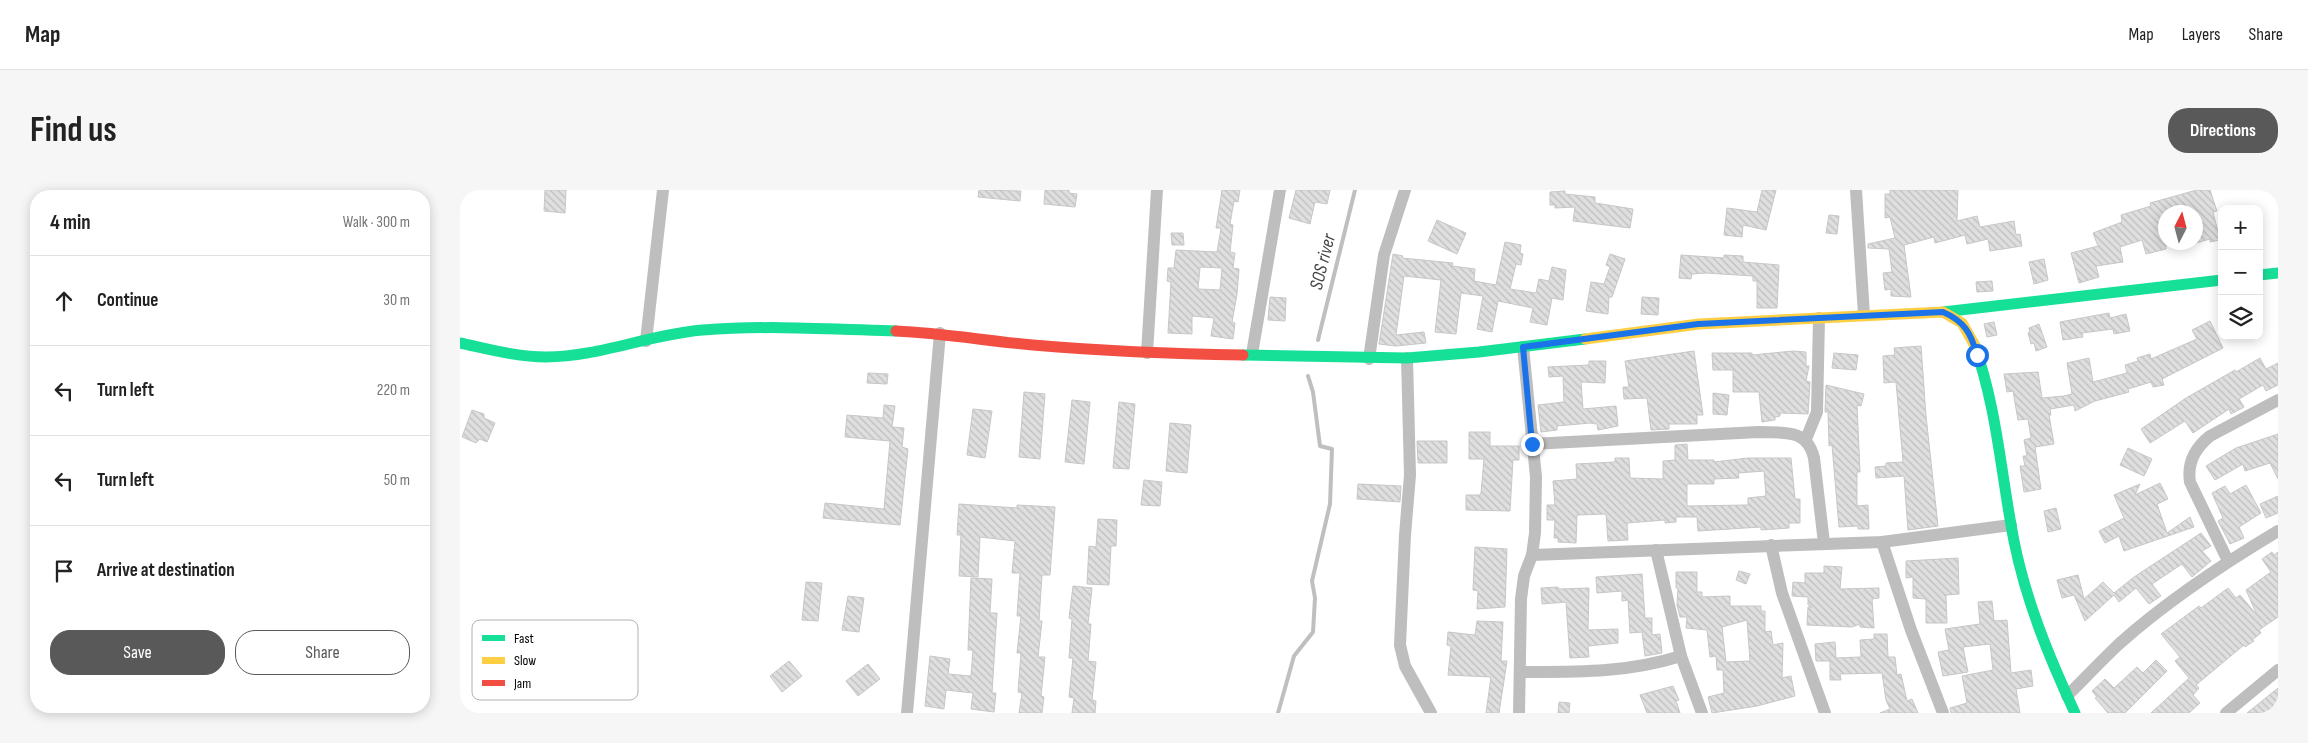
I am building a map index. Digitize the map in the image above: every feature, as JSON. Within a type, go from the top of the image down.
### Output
[{"type":"street","points":[[646,341],[662,190]]},
{"type":"street","points":[[1147,353],[1156,190]]},
{"type":"street","points":[[1252,354],[1280,190]]},
{"type":"street","points":[[1369,359],[1384,255],[1405,190]]},
{"type":"street","points":[[1856,190],[1864,315]]},
{"type":"street","points":[[2263,275],[2278,273]]},
{"type":"street","points":[[460,343],[518,356],[547,357],[576,354],[702,330],[750,328],[940,333],[1032,344],[1147,353],[1252,354],[1369,359],[1407,358],[1523,347],[1698,324],[1943,312],[2218,280]]},
{"type":"street","points":[[1943,312],[1957,318],[1967,328],[1973,340],[1990,402],[2001,454],[2011,525],[2027,594],[2075,713]]},
{"type":"street","points":[[1806,439],[1817,412],[1819,318]]},
{"type":"street","points":[[907,713],[940,333]]},
{"type":"street","points":[[1519,713],[1521,598],[1524,576],[1532,555],[1536,477],[1523,347]]},
{"type":"street","points":[[1407,358],[1410,475],[1405,534],[1400,645],[1405,666],[1431,713]]},
{"type":"street","points":[[2228,561],[2190,482],[2188,472],[2190,461],[2202,443],[2210,436],[2278,400]]},
{"type":"street","points":[[1532,444],[1758,432],[1793,435],[1806,439],[1812,447],[1814,458],[1824,543]]},
{"type":"street","points":[[1532,555],[1882,542],[2011,525]]},
{"type":"street","points":[[2067,696],[2120,644],[2228,561],[2278,531]]},
{"type":"street","points":[[1882,542],[1911,630],[1943,713]]},
{"type":"street","points":[[1771,545],[1782,593],[1825,713]]},
{"type":"street","points":[[1656,550],[1681,656],[1702,713]]},
{"type":"street","points":[[1521,672],[1620,670],[1650,666],[1681,656]]},
{"type":"street","points":[[2226,713],[2278,670]]},
{"type":"building","points":[[545,190],[566,190],[565,213],[544,211]]},
{"type":"building","points":[[979,190],[1021,191],[1020,201],[978,197]]},
{"type":"building","points":[[1045,190],[1069,190],[1069,193],[1077,194],[1075,207],[1044,204]]},
{"type":"building","points":[[1222,190],[1240,190],[1238,202],[1234,201],[1230,224],[1233,225],[1230,252],[1235,253],[1233,268],[1239,269],[1232,322],[1235,323],[1233,339],[1211,336],[1214,318],[1192,316],[1192,334],[1168,333],[1171,282],[1167,281],[1168,268],[1174,268],[1176,250],[1217,252],[1221,228],[1216,228]],"holes":[[[1200,267],[1222,268],[1220,290],[1198,289]]]},
{"type":"building","points":[[1296,190],[1330,190],[1327,204],[1315,202],[1310,224],[1289,218]]},
{"type":"building","points":[[1762,190],[1776,190],[1766,230],[1743,225],[1742,237],[1724,235],[1727,208],[1757,212]]},
{"type":"building","points":[[1890,190],[1958,190],[1957,221],[1977,216],[1980,227],[2014,221],[2016,235],[2020,234],[2022,246],[1990,251],[1988,239],[1967,244],[1965,235],[1935,243],[1934,237],[1904,245],[1911,297],[1891,296],[1891,289],[1885,290],[1883,273],[1892,272],[1889,249],[1868,248],[1868,244],[1895,238],[1890,217],[1885,218],[1885,194],[1890,194]]},
{"type":"building","points":[[2197,190],[2210,190],[2217,211],[2213,212],[2218,240],[2210,242],[2210,239],[2203,241],[2203,205],[2158,205],[2158,250],[2162,250],[2146,254],[2142,240],[2120,247],[2123,262],[2096,266],[2099,277],[2079,283],[2071,253],[2098,246],[2093,233],[2122,222],[2121,215],[2151,206],[2150,203]]},
{"type":"building","points":[[1565,191],[1565,194],[1595,197],[1595,203],[1633,209],[1630,228],[1573,221],[1575,207],[1555,208],[1555,205],[1550,205],[1550,192]]},
{"type":"building","points":[[1829,215],[1839,216],[1837,234],[1826,233]]},
{"type":"building","points":[[1437,220],[1466,233],[1457,254],[1428,241]]},
{"type":"building","points":[[1171,233],[1183,233],[1184,245],[1172,245]]},
{"type":"building","points":[[1505,242],[1521,245],[1520,253],[1523,254],[1521,265],[1516,264],[1510,289],[1536,293],[1539,279],[1549,281],[1552,267],[1566,270],[1563,300],[1552,298],[1547,325],[1530,322],[1533,308],[1498,301],[1492,332],[1477,329],[1483,296],[1461,293],[1456,334],[1435,332],[1441,280],[1404,276],[1396,335],[1424,332],[1426,343],[1396,346],[1379,344],[1393,254],[1403,256],[1402,258],[1453,263],[1452,266],[1475,269],[1474,281],[1496,285]]},
{"type":"building","points":[[1610,254],[1625,259],[1612,297],[1609,297],[1608,314],[1586,311],[1591,282],[1604,284],[1610,267],[1606,265]]},
{"type":"building","points":[[1681,255],[1724,258],[1724,255],[1743,256],[1743,262],[1779,265],[1777,308],[1757,308],[1757,281],[1753,281],[1753,276],[1706,273],[1692,274],[1691,279],[1679,278]]},
{"type":"building","points":[[2044,259],[2048,280],[2034,284],[2029,262]]},
{"type":"building","points":[[1992,281],[1993,291],[1977,292],[1976,282]]},
{"type":"building","points":[[1270,297],[1286,298],[1285,321],[1268,320]]},
{"type":"building","points":[[1642,297],[1659,298],[1658,315],[1641,314]]},
{"type":"building","points":[[2109,313],[2110,318],[2126,314],[2130,331],[2114,334],[2113,329],[2082,333],[2083,337],[2063,340],[2060,322]]},
{"type":"building","points":[[2210,321],[2223,348],[2162,379],[2164,385],[2153,387],[2151,382],[2128,389],[2129,392],[2095,401],[2075,411],[2074,405],[2050,409],[2051,415],[2049,415],[2054,444],[2035,447],[2041,489],[2024,492],[2020,466],[2025,466],[2023,456],[2027,456],[2024,440],[2031,438],[2028,419],[2018,420],[2013,391],[2007,392],[2004,374],[2038,372],[2042,398],[2064,396],[2072,394],[2067,363],[2089,358],[2093,382],[2127,373],[2125,365],[2138,361],[2137,358],[2150,354],[2151,359],[2197,339],[2192,330]]},
{"type":"building","points":[[1994,322],[1997,335],[1987,337],[1984,324]]},
{"type":"building","points":[[2039,324],[2047,347],[2036,351],[2034,343],[2031,344],[2028,333],[2030,332],[2029,328]]},
{"type":"building","points":[[1921,346],[1926,416],[1938,526],[1908,530],[1904,476],[1876,478],[1875,467],[1886,466],[1886,463],[1903,462],[1896,382],[1884,383],[1883,356],[1895,355],[1894,348]]},
{"type":"building","points":[[1694,351],[1703,415],[1697,415],[1697,424],[1669,424],[1669,429],[1651,430],[1647,398],[1624,399],[1623,387],[1629,387],[1625,361]]},
{"type":"building","points":[[1793,351],[1806,352],[1806,366],[1809,366],[1806,381],[1810,382],[1808,414],[1780,413],[1780,416],[1775,417],[1775,420],[1762,422],[1759,392],[1733,392],[1733,370],[1713,370],[1712,353],[1752,353],[1752,355]]},
{"type":"building","points":[[1834,353],[1858,355],[1856,370],[1832,368]]},
{"type":"building","points":[[2260,358],[2266,369],[2278,363],[2278,385],[2266,391],[2263,385],[2239,399],[2244,407],[2231,414],[2229,409],[2193,433],[2185,421],[2150,443],[2141,429],[2186,398]]},
{"type":"building","points":[[1589,361],[1606,361],[1605,383],[1581,382],[1583,409],[1616,406],[1618,426],[1598,430],[1597,424],[1590,423],[1557,426],[1557,430],[1541,432],[1538,405],[1564,402],[1563,376],[1549,377],[1548,367],[1589,365]]},
{"type":"building","points":[[868,373],[888,374],[887,384],[867,383]]},
{"type":"building","points":[[1826,385],[1864,394],[1861,406],[1857,405],[1860,472],[1857,472],[1857,506],[1868,505],[1869,529],[1858,529],[1858,526],[1839,527],[1832,445],[1829,446],[1828,412],[1825,412]]},
{"type":"building","points":[[1024,392],[1045,394],[1040,459],[1019,457]]},
{"type":"building","points":[[1713,393],[1729,395],[1727,415],[1713,414]]},
{"type":"building","points":[[1072,400],[1090,402],[1084,464],[1065,462]]},
{"type":"building","points":[[1119,402],[1135,404],[1129,469],[1113,468]]},
{"type":"building","points":[[884,405],[895,406],[892,427],[904,428],[902,447],[908,449],[900,525],[823,518],[825,503],[884,509],[890,441],[845,437],[847,415],[883,418]]},
{"type":"building","points":[[973,409],[992,411],[985,458],[967,455]]},
{"type":"building","points":[[472,410],[484,414],[484,418],[495,423],[487,442],[480,439],[476,443],[462,437]]},
{"type":"building","points":[[1170,423],[1191,425],[1187,473],[1166,471]]},
{"type":"building","points":[[1469,432],[1490,432],[1490,446],[1519,446],[1519,460],[1513,460],[1510,511],[1466,510],[1466,495],[1480,495],[1481,493],[1484,459],[1469,459]]},
{"type":"building","points":[[2278,434],[2278,479],[2270,463],[2245,471],[2243,464],[2215,480],[2206,466],[2236,448]]},
{"type":"building","points":[[1417,441],[1447,441],[1447,463],[1418,463]]},
{"type":"building","points":[[1687,444],[1688,460],[1714,460],[1714,462],[1748,458],[1791,458],[1795,499],[1800,499],[1800,523],[1789,523],[1789,528],[1761,530],[1761,527],[1698,531],[1697,517],[1676,517],[1676,522],[1665,523],[1665,520],[1627,523],[1628,540],[1608,541],[1606,514],[1577,515],[1576,543],[1558,542],[1558,538],[1554,538],[1555,520],[1547,520],[1547,505],[1555,505],[1553,481],[1577,479],[1576,464],[1615,462],[1615,458],[1629,458],[1630,478],[1663,479],[1663,461],[1675,460],[1675,445]],"holes":[[[1764,471],[1766,496],[1748,498],[1748,505],[1687,506],[1687,484],[1714,484],[1714,479],[1739,478],[1738,473]]]},
{"type":"building","points":[[2128,448],[2152,459],[2144,476],[2120,465]]},
{"type":"building","points":[[1144,480],[1162,482],[1160,506],[1141,505]]},
{"type":"building","points":[[2160,483],[2168,499],[2157,504],[2167,533],[2190,517],[2194,527],[2124,551],[2119,536],[2105,543],[2099,531],[2124,518],[2114,495],[2140,484],[2135,495]]},
{"type":"building","points":[[1358,484],[1401,486],[1400,502],[1357,499]]},
{"type":"building","points":[[2246,485],[2261,513],[2239,527],[2244,538],[2230,544],[2218,521],[2223,518],[2212,493],[2225,486],[2230,494]]},
{"type":"building","points":[[2278,496],[2278,513],[2266,518],[2260,504]]},
{"type":"building","points":[[959,504],[1017,508],[1017,505],[1055,507],[1050,575],[1042,575],[1039,621],[1042,621],[1038,657],[1045,657],[1041,696],[1044,697],[1042,713],[1019,713],[1022,693],[1018,692],[1021,653],[1017,653],[1021,616],[1017,616],[1020,573],[1012,573],[1015,541],[980,537],[978,577],[959,576],[961,535],[957,535]]},
{"type":"building","points":[[2056,508],[2061,529],[2048,532],[2044,511]]},
{"type":"building","points":[[1098,519],[1117,520],[1116,546],[1111,546],[1109,585],[1087,584],[1089,546],[1096,547]]},
{"type":"building","points":[[2201,533],[2211,546],[2202,551],[2211,561],[2192,577],[2182,564],[2152,584],[2161,596],[2149,604],[2136,588],[2119,602],[2114,595],[2085,621],[2074,595],[2062,598],[2057,580],[2078,575],[2084,599],[2103,582],[2114,593],[2134,577]]},
{"type":"building","points":[[1475,547],[1507,549],[1505,607],[1477,609],[1478,591],[1473,590]]},
{"type":"building","points":[[2272,552],[2274,555],[2278,552],[2278,617],[2259,630],[2261,633],[2252,640],[2254,641],[2245,647],[2244,645],[2196,685],[2199,688],[2193,695],[2200,703],[2189,713],[2151,713],[2189,678],[2175,661],[2180,657],[2161,634],[2199,606],[2201,608],[2228,588],[2236,598],[2240,595],[2257,615],[2246,590],[2271,572],[2262,559]]},
{"type":"building","points":[[1958,558],[1959,594],[1946,595],[1947,623],[1926,623],[1926,599],[1913,598],[1913,577],[1906,578],[1906,561]]},
{"type":"building","points":[[1824,566],[1842,567],[1840,589],[1879,588],[1879,598],[1872,599],[1874,628],[1860,627],[1860,624],[1852,627],[1807,625],[1808,607],[1812,607],[1808,605],[1808,597],[1792,596],[1793,582],[1805,583],[1805,573],[1824,573]]},
{"type":"building","points":[[1739,571],[1750,574],[1746,584],[1736,580]]},
{"type":"building","points":[[1676,572],[1697,572],[1697,592],[1702,592],[1702,597],[1730,596],[1730,606],[1761,606],[1761,611],[1765,611],[1765,632],[1771,631],[1773,645],[1783,643],[1782,678],[1791,676],[1795,696],[1757,706],[1712,713],[1708,697],[1724,693],[1723,670],[1717,670],[1716,656],[1710,657],[1707,630],[1686,628],[1687,617],[1680,617],[1677,605],[1678,588],[1676,588]],"holes":[[[1747,620],[1750,661],[1726,662],[1722,627]]]},
{"type":"building","points":[[1642,574],[1645,618],[1652,618],[1652,635],[1660,634],[1662,653],[1645,656],[1642,632],[1630,633],[1628,600],[1622,601],[1622,591],[1597,593],[1596,577]]},
{"type":"building","points":[[971,578],[992,579],[990,613],[997,613],[992,693],[996,693],[994,712],[971,709],[973,693],[946,690],[944,709],[925,706],[930,656],[950,659],[948,674],[971,676],[973,650],[968,650]]},
{"type":"building","points":[[806,582],[822,583],[818,621],[802,620]]},
{"type":"building","points":[[1073,586],[1092,588],[1088,624],[1091,624],[1088,661],[1096,662],[1092,700],[1096,701],[1095,713],[1072,713],[1074,698],[1069,697],[1073,658],[1069,658],[1072,619],[1069,618]]},
{"type":"building","points":[[1558,587],[1559,589],[1589,588],[1588,630],[1618,629],[1618,643],[1588,646],[1589,657],[1570,658],[1566,602],[1542,604],[1541,588]]},
{"type":"building","points":[[848,596],[864,598],[859,632],[842,630]]},
{"type":"building","points":[[1992,601],[1994,621],[2007,620],[2011,673],[2031,670],[2033,686],[2016,689],[2020,713],[1951,713],[1950,708],[1967,703],[1962,676],[1993,670],[1990,644],[1963,647],[1968,672],[1943,676],[1938,652],[1949,650],[1945,629],[1980,624],[1978,602]]},
{"type":"building","points":[[1477,621],[1503,622],[1501,661],[1507,661],[1499,713],[1486,713],[1491,677],[1448,675],[1451,646],[1447,645],[1448,632],[1475,635]]},
{"type":"building","points":[[1874,634],[1887,634],[1888,657],[1895,657],[1897,675],[1901,674],[1907,701],[1912,699],[1918,713],[1880,713],[1890,709],[1886,700],[1882,673],[1840,674],[1841,680],[1830,680],[1830,661],[1816,661],[1815,644],[1835,642],[1836,658],[1861,657],[1860,640],[1874,639]]},
{"type":"building","points":[[2156,660],[2167,671],[2125,713],[2108,713],[2095,698],[2097,697],[2092,691],[2105,679],[2114,688],[2137,667],[2143,673]]},
{"type":"building","points":[[789,661],[802,676],[782,692],[770,676]]},
{"type":"building","points":[[868,664],[880,679],[858,696],[846,681]]},
{"type":"building","points":[[1673,686],[1679,700],[1676,701],[1680,713],[1647,713],[1640,695]]},
{"type":"building","points":[[2278,688],[2278,713],[2247,713]]},
{"type":"building","points":[[1559,702],[1570,703],[1569,713],[1558,713]]},
{"type":"waterway","name":"SOS river","points":[[1318,340],[1355,190]]},
{"type":"waterway","points":[[1278,713],[1294,656],[1313,632],[1315,598],[1312,581],[1330,504],[1332,449],[1320,446],[1313,392],[1308,376]]},
{"type":"traffic: fast","points":[[2263,275],[2278,273]]},
{"type":"traffic: fast","points":[[1943,312],[2218,280]]},
{"type":"traffic: fast","points":[[460,343],[513,354],[546,357],[605,350],[683,332],[703,330],[824,328],[896,331]]},
{"type":"traffic: fast","points":[[1243,355],[1407,358],[1479,352],[1585,339]]},
{"type":"traffic: fast","points":[[1974,344],[1988,392],[1998,441],[2009,516],[2025,585],[2047,650],[2075,713]]},
{"type":"traffic: slow","points":[[1585,339],[1699,324],[1943,312],[1962,323],[1974,344]]},
{"type":"traffic: jam","points":[[896,331],[1086,349],[1243,355]]},
{"type":"route","points":[[1532,444],[1523,347],[1698,324],[1943,312],[1957,318],[1967,328],[1977,355]]}]
